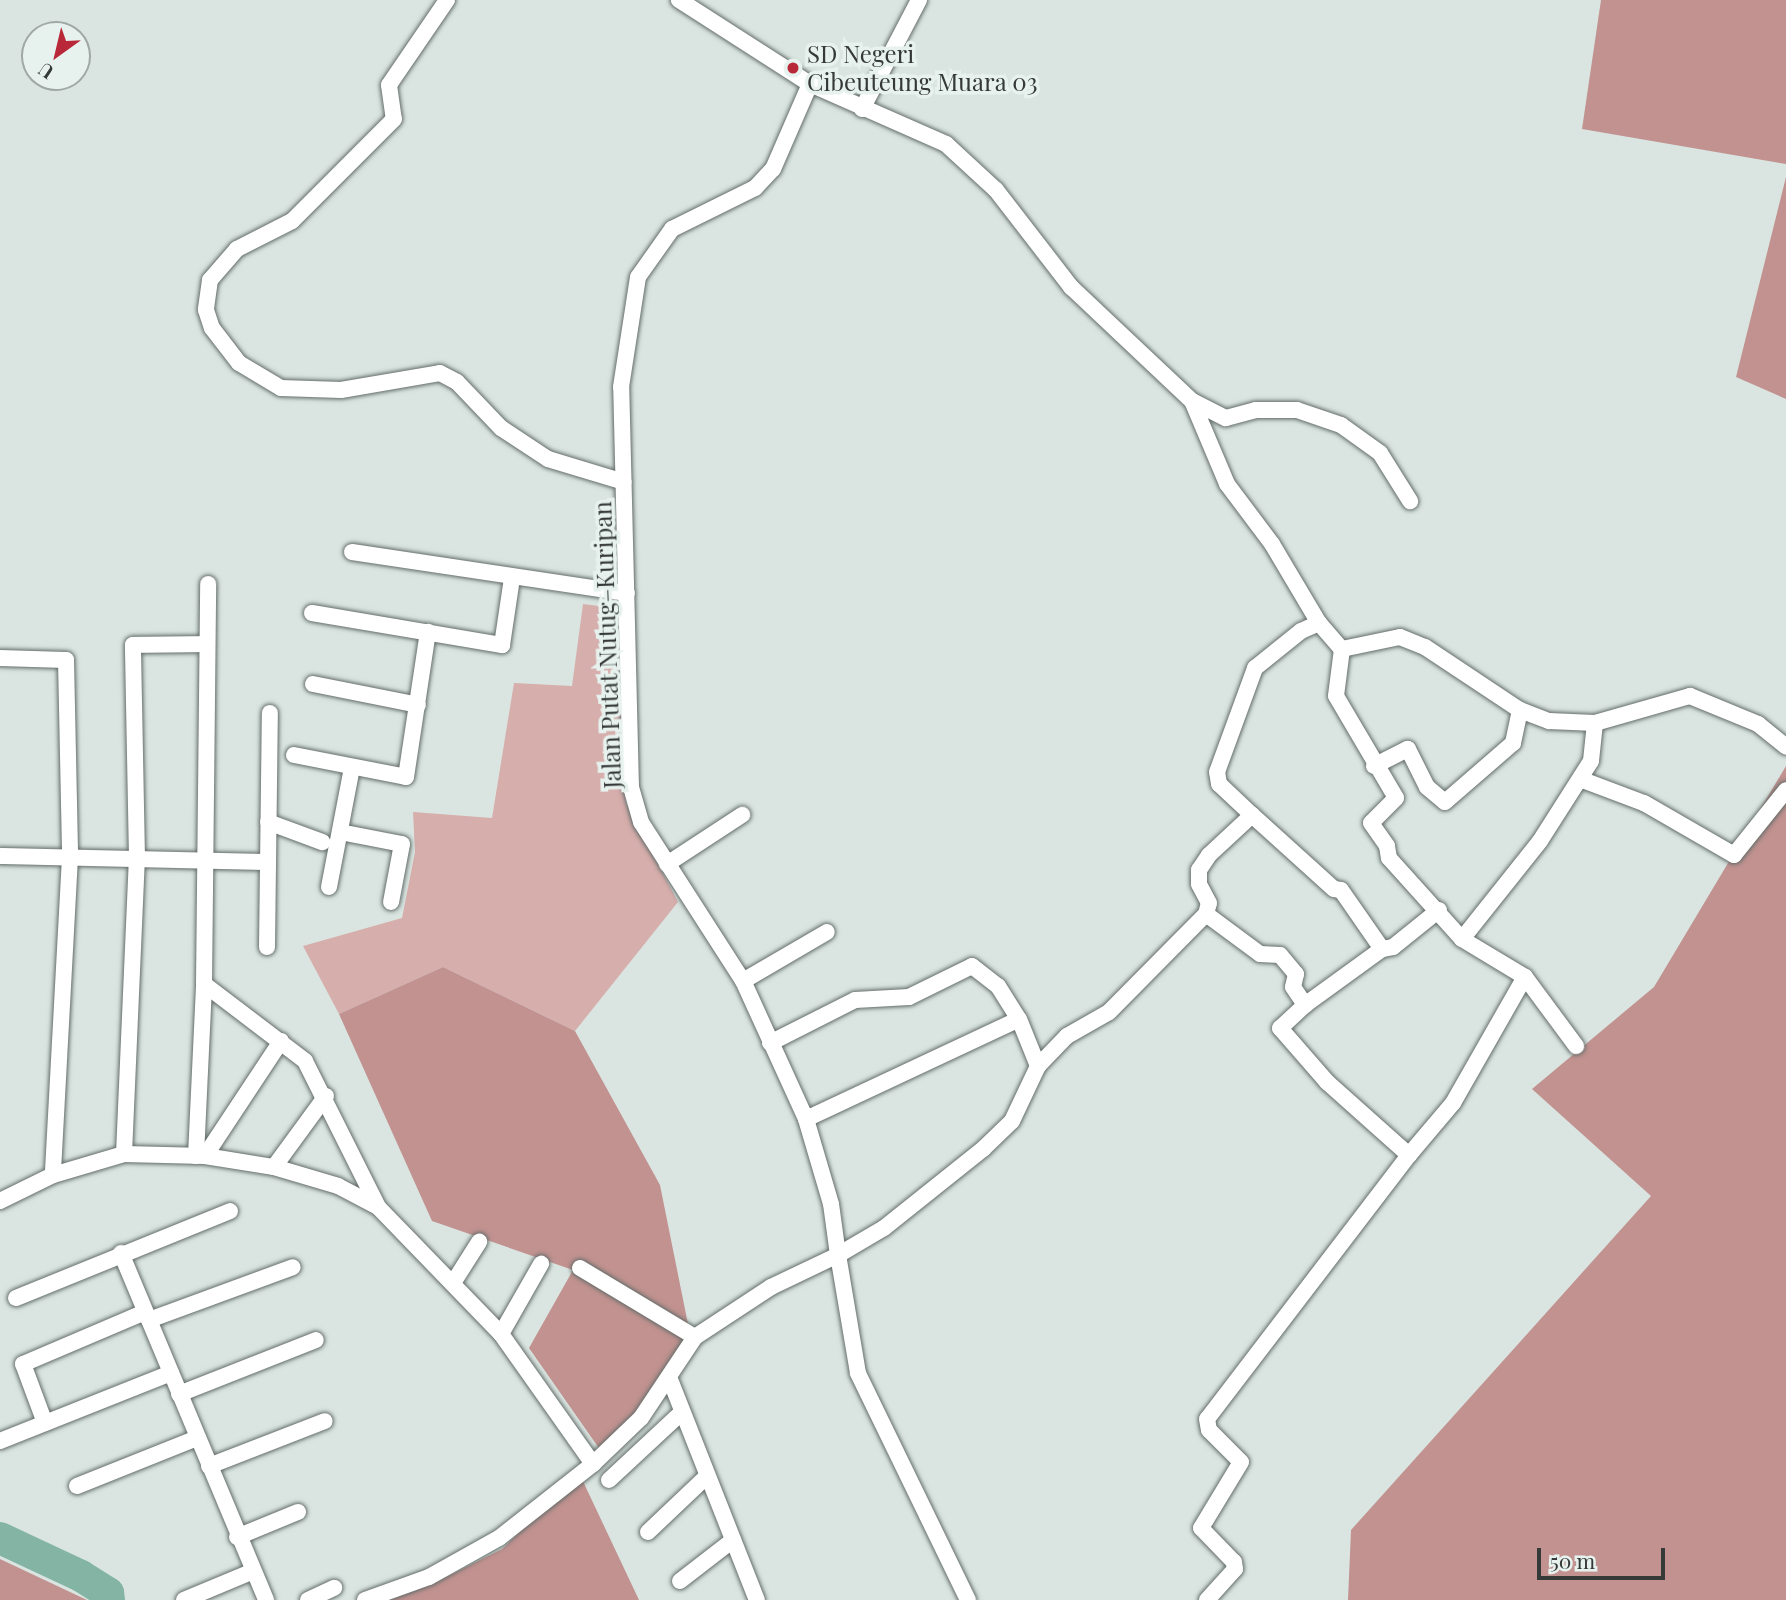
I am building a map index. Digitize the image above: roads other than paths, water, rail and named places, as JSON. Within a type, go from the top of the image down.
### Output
[{"type":"street","points":[[447,0],[389,85],[394,119],[292,221],[237,249],[210,280],[206,310],[212,328],[239,363],[281,388],[341,390],[440,373],[457,382],[501,428],[548,459],[624,482]]},
{"type":"street","points":[[679,0],[810,84],[946,144],[996,190],[1071,287],[1192,401],[1226,418],[1256,410],[1297,410],[1341,425],[1380,453],[1410,501]]},
{"type":"street","points":[[862,109],[919,0]]},
{"type":"street","name":"Jalan Putat Nutug–Kuripan","points":[[810,84],[773,169],[755,188],[673,229],[638,277],[621,387],[631,788],[641,822],[743,981],[806,1119],[831,1204],[858,1373],[968,1600]]},
{"type":"street","points":[[1192,401],[1227,484],[1272,544],[1319,623],[1342,649],[1336,696],[1374,766],[1396,798],[1371,822],[1387,846],[1388,858],[1439,910],[1462,939],[1525,977],[1576,1046]]},
{"type":"street","points":[[352,552],[512,579],[627,593]]},
{"type":"street","points":[[312,613],[502,645],[512,579]]},
{"type":"street","points":[[200,1156],[204,984],[204,644],[208,584]]},
{"type":"street","points":[[1319,623],[1301,631],[1255,668],[1217,772],[1219,784],[1334,889],[1341,890],[1382,949]]},
{"type":"street","points":[[294,755],[406,776],[428,632]]},
{"type":"street","points":[[1342,649],[1401,637],[1425,647],[1520,710],[1549,721],[1595,723],[1690,696],[1758,724],[1786,747]]},
{"type":"street","points":[[124,1154],[137,859],[133,645],[204,644]]},
{"type":"street","points":[[0,659],[66,660],[70,857],[53,1175]]},
{"type":"street","points":[[313,684],[418,705]]},
{"type":"street","points":[[1374,766],[1408,749],[1427,787],[1445,802],[1513,743],[1520,710]]},
{"type":"street","points":[[267,947],[270,713]]},
{"type":"street","points":[[1462,939],[1540,841],[1580,779],[1591,761],[1595,723]]},
{"type":"street","points":[[329,887],[352,767]]},
{"type":"street","points":[[1580,779],[1644,803],[1734,855],[1786,790]]},
{"type":"street","points":[[667,864],[742,815]]},
{"type":"street","points":[[365,1600],[470,1557],[593,1464],[640,1418],[695,1337],[771,1287],[838,1255],[884,1228],[983,1149],[1012,1121],[1038,1066],[1067,1036],[1109,1012],[1206,914],[1209,903],[1199,884],[1199,870],[1209,855],[1252,815]]},
{"type":"street","points":[[268,822],[322,842]]},
{"type":"street","points":[[340,832],[401,844],[391,902]]},
{"type":"street","points":[[0,856],[268,862]]},
{"type":"street","points":[[1409,1155],[1326,1082],[1280,1028],[1306,1005],[1382,949],[1393,947],[1439,910]]},
{"type":"street","points":[[1206,914],[1260,954],[1280,955],[1296,974],[1293,987],[1306,1005]]},
{"type":"street","points":[[743,981],[827,932]]},
{"type":"street","points":[[770,1043],[855,1000],[909,997],[972,966],[998,986],[1019,1018],[1038,1066]]},
{"type":"street","points":[[1207,1600],[1235,1569],[1234,1562],[1202,1528],[1241,1462],[1209,1430],[1207,1419],[1409,1155],[1453,1103],[1525,977]]},
{"type":"street","points":[[204,984],[305,1061],[326,1096],[378,1207]]},
{"type":"street","points":[[806,1119],[1019,1018]]},
{"type":"street","points":[[200,1156],[281,1041]]},
{"type":"street","points":[[274,1167],[326,1096]]},
{"type":"street","points":[[0,1201],[53,1175],[124,1154],[200,1156],[274,1167],[338,1186],[378,1207],[501,1334],[593,1464]]},
{"type":"street","points":[[16,1298],[121,1253],[230,1212]]},
{"type":"street","points":[[453,1283],[479,1242]]},
{"type":"street","points":[[121,1253],[251,1573],[265,1600]]},
{"type":"street","points":[[501,1334],[541,1264]]},
{"type":"street","points":[[45,1423],[23,1364],[147,1316],[293,1267]]},
{"type":"street","points":[[580,1268],[695,1337]]},
{"type":"street","points":[[179,1394],[316,1340]]},
{"type":"street","points":[[0,1441],[171,1373]]},
{"type":"street","points":[[669,1377],[757,1600]]},
{"type":"street","points":[[609,1479],[682,1412]]},
{"type":"street","points":[[209,1466],[325,1421]]},
{"type":"street","points":[[77,1486],[197,1438]]},
{"type":"street","points":[[648,1532],[707,1476]]},
{"type":"street","points":[[237,1537],[298,1512]]},
{"type":"street","points":[[680,1581],[733,1540]]},
{"type":"street","points":[[184,1600],[251,1573]]},
{"type":"street","points":[[308,1600],[334,1588]]},
{"type":"waterway","points":[[0,1538],[81,1576],[108,1593],[109,1600]]},
{"type":"place","name":"SD Negeri Cibeuteung Muara 03","points":[[793,68]]}]
